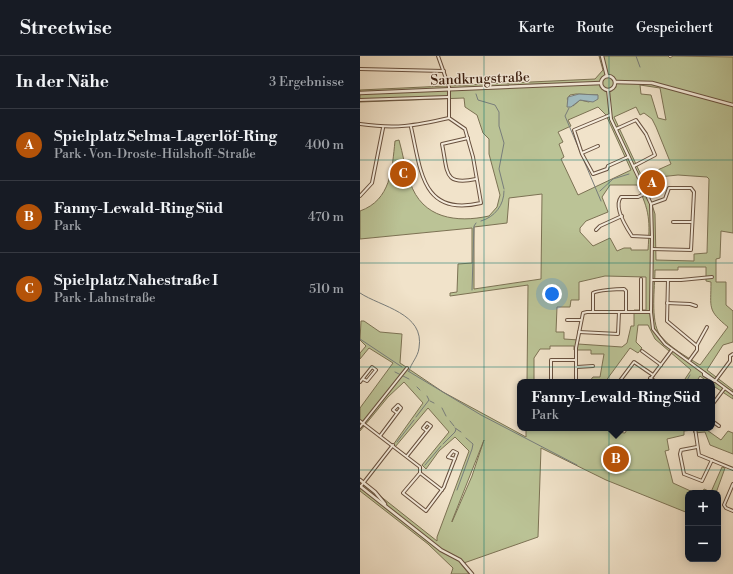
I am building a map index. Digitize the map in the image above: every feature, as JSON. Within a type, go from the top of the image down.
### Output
[{"type":"street","points":[[438,56],[444,71],[448,90],[449,118]]},
{"type":"street","points":[[602,56],[607,76]]},
{"type":"street","points":[[360,69],[444,71]]},
{"type":"street","points":[[607,76],[612,77],[616,82],[652,83],[733,105]]},
{"type":"street","points":[[607,76],[603,78],[601,83],[602,87],[608,90],[614,88],[616,82]]},
{"type":"street","name":"Sandkrugstraße","points":[[360,93],[601,83]]},
{"type":"street","points":[[608,90],[610,115],[650,204],[652,237],[651,312],[655,332],[661,341],[712,379]]},
{"type":"street","points":[[360,100],[448,97]]},
{"type":"street","points":[[610,115],[574,130],[582,153],[593,174],[607,169],[608,166],[628,156]]},
{"type":"street","points":[[360,124],[382,128],[411,127],[449,118],[465,129],[481,203],[455,206],[446,204],[436,197],[429,189],[423,177],[411,127]]},
{"type":"street","points":[[616,129],[634,120],[638,121],[654,152],[654,157],[633,167]]},
{"type":"street","points":[[360,196],[372,183],[382,128]]},
{"type":"street","points":[[468,138],[442,144],[448,173],[456,182],[476,179]]},
{"type":"street","points":[[582,153],[598,146]]},
{"type":"street","points":[[650,204],[667,198],[667,190],[669,188],[691,188],[694,192],[693,219],[691,222],[691,250],[652,249]]},
{"type":"street","points":[[646,193],[638,197],[623,196],[619,198],[618,209],[632,236],[652,237]]},
{"type":"street","points":[[596,230],[600,226],[622,216]]},
{"type":"street","points":[[673,222],[691,222]]},
{"type":"street","points":[[652,280],[712,277]]},
{"type":"street","points":[[641,279],[641,312]]},
{"type":"street","points":[[668,280],[669,323],[696,345]]},
{"type":"street","points":[[593,312],[594,293],[596,291],[613,291],[615,289],[624,289],[626,292],[626,312]]},
{"type":"street","points":[[668,303],[690,304],[696,306]]},
{"type":"street","points":[[576,379],[576,360],[579,332],[581,320],[585,312],[651,312]]},
{"type":"street","points":[[579,332],[618,334],[619,312]]},
{"type":"street","points":[[567,320],[581,320]]},
{"type":"street","points":[[688,362],[697,350],[696,345],[708,327]]},
{"type":"street","points":[[650,378],[672,350]]},
{"type":"street","points":[[642,351],[661,365]]},
{"type":"street","points":[[733,354],[730,356],[730,361],[715,381],[724,389],[733,394]]},
{"type":"street","points":[[552,379],[551,360],[576,360]]},
{"type":"street","points":[[622,379],[634,362],[653,375]]},
{"type":"street","points":[[577,367],[593,366]]},
{"type":"street","points":[[360,382],[362,379],[372,367],[376,370],[367,381],[362,379]]},
{"type":"street","points":[[360,428],[406,368]]},
{"type":"street","points":[[715,400],[724,389]]},
{"type":"street","points":[[380,436],[397,413]]},
{"type":"street","points":[[360,421],[420,467],[420,473],[403,493],[426,511],[442,490],[455,459],[457,453],[453,451],[448,457],[455,459]]},
{"type":"street","points":[[715,423],[719,426]]},
{"type":"street","points":[[407,456],[427,431]]},
{"type":"street","points":[[695,431],[697,447],[700,455],[733,469]]},
{"type":"street","points":[[392,445],[364,483],[360,486],[441,550],[460,560],[472,574]]},
{"type":"street","points":[[697,447],[681,450],[680,454],[684,474],[702,481],[712,460]]},
{"type":"street","points":[[420,473],[442,490]]},
{"type":"street","points":[[360,480],[378,495],[391,510]]},
{"type":"street","points":[[733,484],[724,505],[726,508],[733,511]]},
{"type":"green space","points":[[599,56],[668,56],[670,58],[673,56],[733,57],[733,233],[721,231],[720,258],[716,259],[716,282],[726,282],[726,305],[733,311],[733,342],[723,345],[707,370],[733,390],[733,399],[715,387],[715,379],[704,379],[700,376],[698,379],[685,379],[691,370],[655,339],[648,325],[638,325],[636,342],[642,348],[638,353],[630,348],[607,379],[591,379],[593,377],[600,377],[604,354],[591,354],[591,350],[574,350],[574,346],[550,346],[550,349],[540,349],[534,358],[534,379],[527,379],[528,285],[450,296],[450,293],[457,292],[458,264],[472,263],[472,228],[360,239],[360,211],[370,206],[384,191],[391,173],[395,141],[399,140],[408,177],[416,194],[423,204],[432,211],[442,216],[453,218],[465,219],[489,216],[497,207],[500,195],[489,154],[489,139],[483,133],[477,115],[465,107],[464,98],[360,102],[360,90],[595,79],[603,70]],"holes":[[[640,85],[660,88],[666,120],[658,118],[651,95],[641,94]],[[576,94],[598,95],[589,102],[580,100],[573,106],[567,99],[570,95]],[[598,107],[606,115],[631,170],[578,195],[561,159],[564,157],[559,144],[563,142],[558,132],[571,126],[568,120]],[[636,107],[640,115],[644,113],[652,119],[671,164],[642,177],[614,117]],[[678,175],[707,177],[709,179],[707,253],[694,254],[694,261],[656,260],[655,214],[647,189],[658,186],[659,177]],[[610,185],[637,185],[647,209],[649,224],[648,250],[631,250],[631,248],[624,248],[617,251],[610,238],[593,246],[580,232],[580,228],[586,221],[608,212],[602,197]],[[542,194],[541,279],[474,289],[474,227],[507,223],[509,198]],[[678,267],[706,267],[706,281],[711,282],[711,303],[713,312],[728,327],[700,365],[673,348],[660,335],[657,329],[654,313],[655,270],[678,270]],[[605,276],[646,277],[646,310],[634,310],[634,326],[631,326],[627,343],[622,347],[578,344],[579,340],[564,339],[564,332],[556,332],[557,307],[570,307],[571,300],[579,300],[579,282]]]},
{"type":"green space","points":[[361,321],[364,321],[380,332],[402,334],[400,363],[443,392],[526,437],[526,431],[616,431],[625,433],[626,431],[684,431],[684,435],[667,439],[669,450],[665,451],[673,483],[688,490],[685,490],[685,512],[606,480],[541,448],[538,537],[461,564],[469,574],[451,574],[453,568],[428,544],[360,491],[360,480],[437,541],[437,537],[469,451],[455,437],[439,451],[426,469],[422,465],[449,432],[428,408],[395,447],[393,445],[423,403],[404,382],[388,397],[360,431],[360,408],[393,363],[369,348],[360,359],[360,353],[366,346],[360,340]],"holes":[[[484,440],[472,476],[452,521]]]},
{"type":"green space","points":[[693,431],[708,431],[721,440],[728,431],[733,433],[733,454],[710,445],[705,432],[694,433]]},
{"type":"green space","points":[[722,467],[725,468],[717,490],[712,490]]},
{"type":"water","points":[[579,94],[598,95],[598,99],[593,102],[580,100],[571,107],[567,107],[568,97]]},
{"type":"waterway","points":[[636,56],[640,67]]},
{"type":"waterway","points":[[476,94],[478,100],[495,105],[499,112],[499,126],[504,143],[499,169],[504,189]]},
{"type":"waterway","points":[[569,108],[565,116],[601,201]]},
{"type":"waterway","points":[[600,191],[613,179],[629,174]]},
{"type":"waterway","points":[[481,221],[490,217],[498,210],[504,196],[504,191]]},
{"type":"waterway","points":[[472,290],[474,226],[476,223]]},
{"type":"waterway","points":[[360,293],[400,313],[409,319],[415,327],[419,336],[419,348],[409,371]]},
{"type":"waterway","points":[[360,339],[402,367]]},
{"type":"waterway","points":[[408,371],[481,415],[577,465]]},
{"type":"waterway","points":[[395,372],[409,379]]},
{"type":"waterway","points":[[688,379],[690,375]]},
{"type":"waterway","points":[[417,387],[420,390]]},
{"type":"waterway","points":[[416,417],[429,400],[427,396]]},
{"type":"waterway","points":[[430,401],[434,403]]},
{"type":"waterway","points":[[442,408],[446,416]]},
{"type":"waterway","points":[[397,442],[414,420]]},
{"type":"waterway","points":[[450,421],[454,426]]},
{"type":"waterway","points":[[455,428],[461,432]]},
{"type":"waterway","points":[[443,444],[455,432],[456,429]]},
{"type":"waterway","points":[[457,490],[473,444],[466,438]]},
{"type":"waterway","points":[[425,465],[441,446]]},
{"type":"place","name":"Spielplatz Nahestraße I","points":[[403,174]]},
{"type":"place","name":"Spielplatz Selma-Lagerlöf-Ring","points":[[652,183]]},
{"type":"place","name":"Fanny-Lewald-Ring Süd","points":[[616,459]]}]
